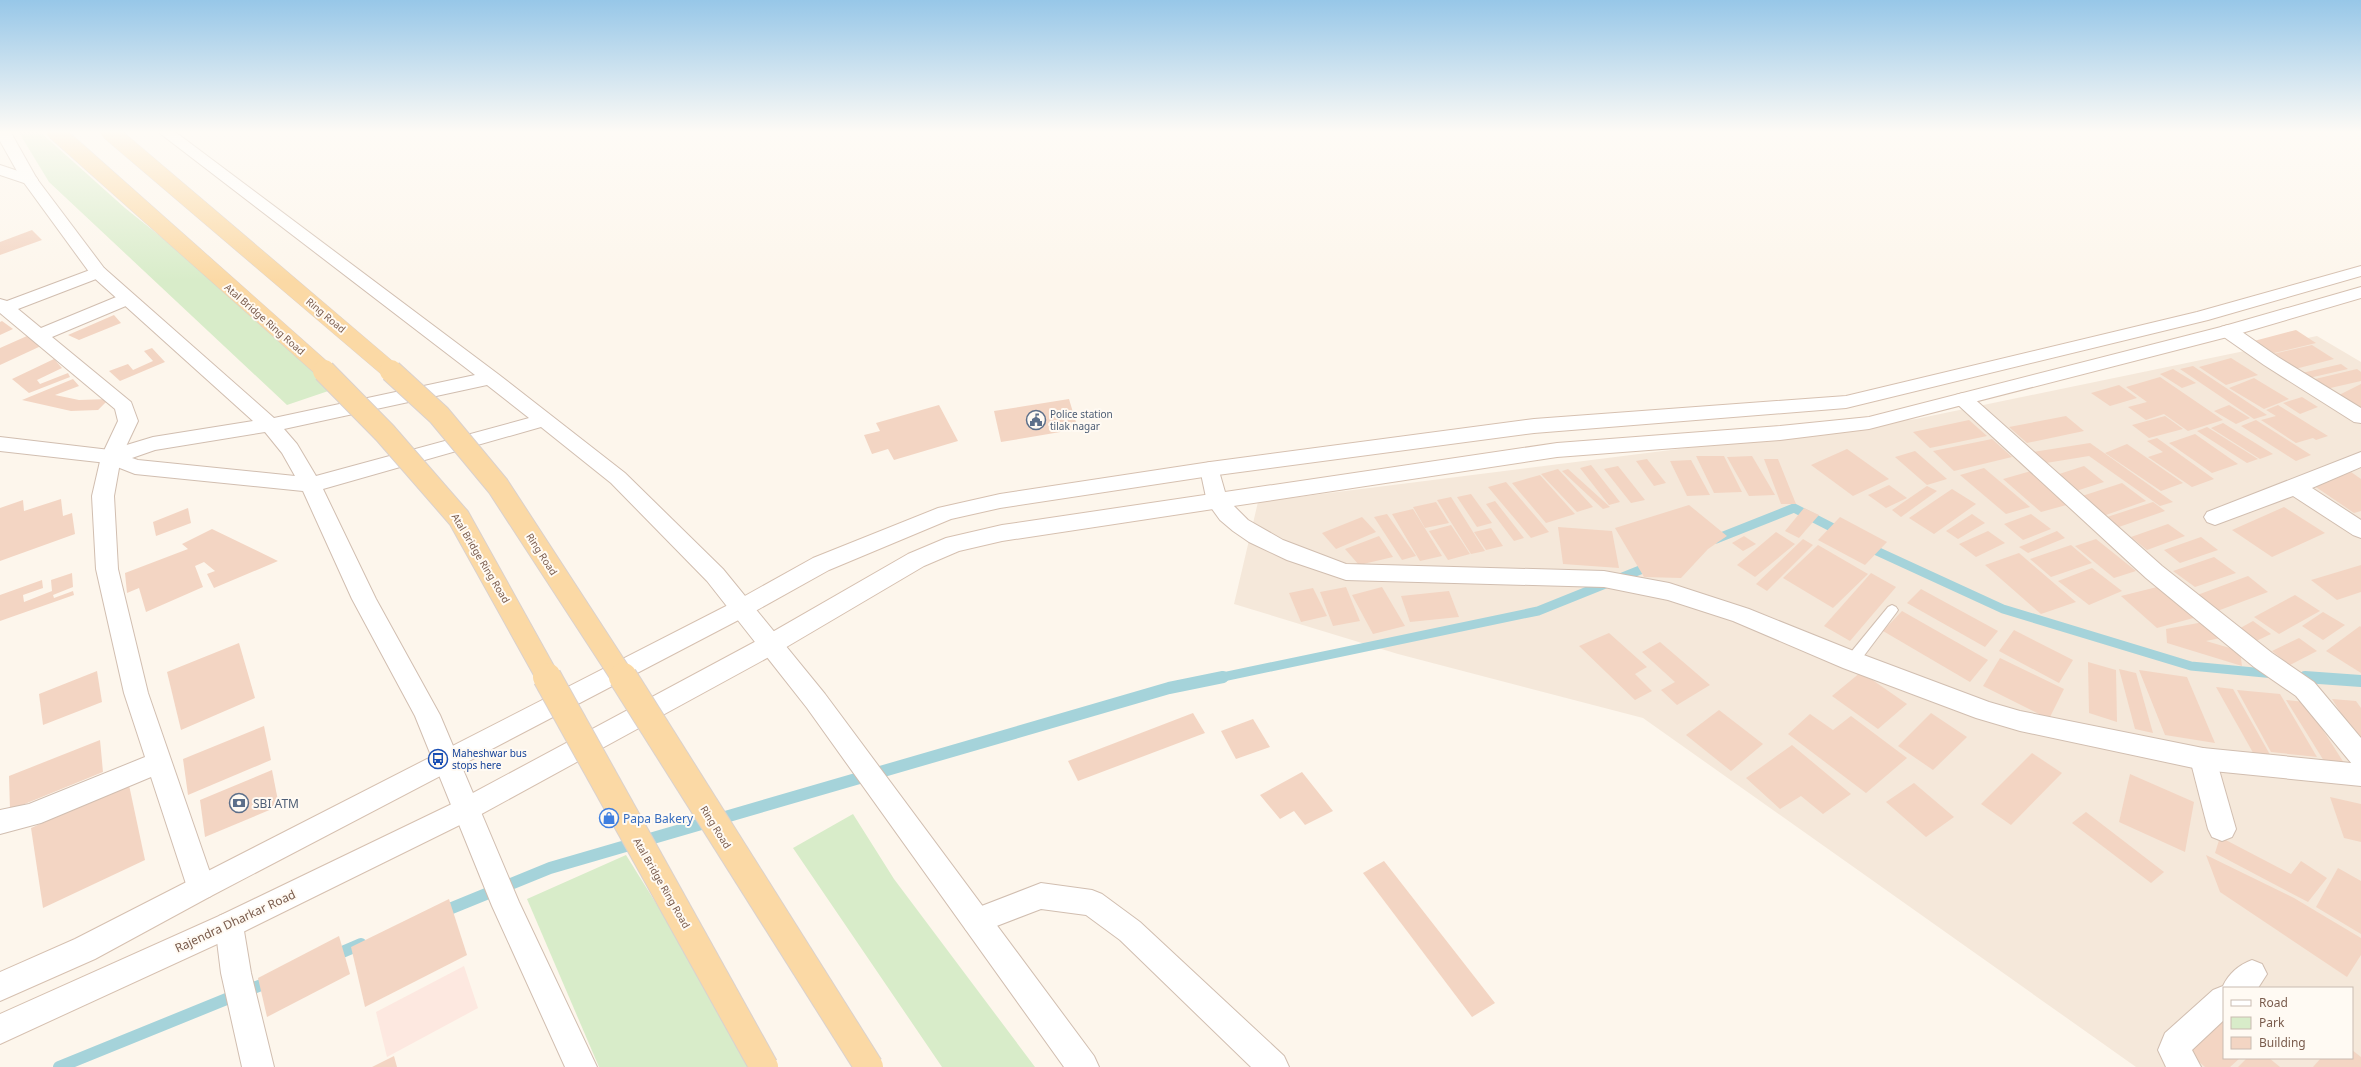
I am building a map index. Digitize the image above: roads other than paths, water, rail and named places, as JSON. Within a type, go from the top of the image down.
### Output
[{"type":"main road","name":"Atal Bridge Ring Road","points":[[111,181],[328,374],[385,432],[459,518],[764,1067]]},
{"type":"main road","name":"Ring Road","points":[[168,181],[389,369],[439,415],[498,486],[628,685],[869,1067]]},
{"type":"street","points":[[31,181],[98,272],[270,426],[290,449],[311,485],[364,600],[426,715],[467,809],[506,906],[581,1067]]},
{"type":"street","points":[[230,181],[490,378],[618,478],[715,575],[816,701],[1083,1067]]},
{"type":"street","points":[[0,986],[86,949],[201,886],[446,762],[742,608],[821,564],[946,513],[1000,501],[1210,469],[1534,426],[1846,402],[2202,316],[2361,271]]},
{"type":"street","points":[[2,306],[98,272]]},
{"type":"street","name":"Rajendra Dharkar Road","points":[[0,1028],[229,925],[467,809],[770,645],[867,587],[916,560],[954,544],[1002,532],[1218,502],[1556,450],[1780,433],[1869,423],[2228,331],[2361,292]]},
{"type":"street","points":[[39,336],[127,299]]},
{"type":"street","points":[[2,306],[124,406],[128,421],[112,457],[102,496],[107,569],[136,693],[201,886]]},
{"type":"street","points":[[2228,331],[2271,361],[2361,417]]},
{"type":"street","points":[[112,457],[153,444],[270,426],[490,378]]},
{"type":"street","points":[[1963,398],[2154,572],[2263,660],[2305,689],[2361,756]]},
{"type":"street","points":[[0,444],[112,457],[135,467],[311,485],[544,420]]},
{"type":"street","points":[[2215,517],[2295,487],[2361,459]]},
{"type":"street","points":[[1210,469],[1218,502],[1242,528],[1310,560],[1346,572],[1604,580],[1669,592],[1741,615],[1852,661],[2020,722],[2203,759],[2361,775]]},
{"type":"street","points":[[2295,487],[2361,530]]},
{"type":"street","points":[[2203,759],[2222,829]]},
{"type":"street","points":[[0,822],[32,815],[160,762]]},
{"type":"street","points":[[976,921],[1041,896],[1092,903],[1130,931],[1273,1067]]},
{"type":"street","points":[[229,925],[236,973],[258,1067]]},
{"type":"street","points":[[2184,1067],[2174,1050],[2176,1044],[2223,1001]]},
{"type":"lane","points":[[1852,661],[1892,610]]},
{"type":"waterway","points":[[1716,539],[1794,508],[1841,532]]},
{"type":"waterway","points":[[1868,547],[2003,609],[2191,666],[2275,674]]},
{"type":"waterway","points":[[1218,678],[1538,611],[1650,566]]},
{"type":"waterway","points":[[2295,676],[2313,678]]},
{"type":"waterway","points":[[442,912],[550,868],[1169,688],[1223,677]]},
{"type":"waterway","points":[[2305,677],[2313,678]]},
{"type":"waterway","points":[[2313,678],[2361,681]]},
{"type":"waterway","points":[[2313,678],[2318,678]]},
{"type":"waterway","points":[[333,956],[361,944]]},
{"type":"waterway","points":[[59,1067],[271,981]]},
{"type":"place","name":"Police station tilak nagar","points":[[1036,420]]},
{"type":"place","name":"Maheshwar bus stops here","points":[[438,759]]},
{"type":"place","name":"SBI ATM","points":[[239,803]]},
{"type":"place","name":"Papa Bakery","points":[[609,818]]}]
